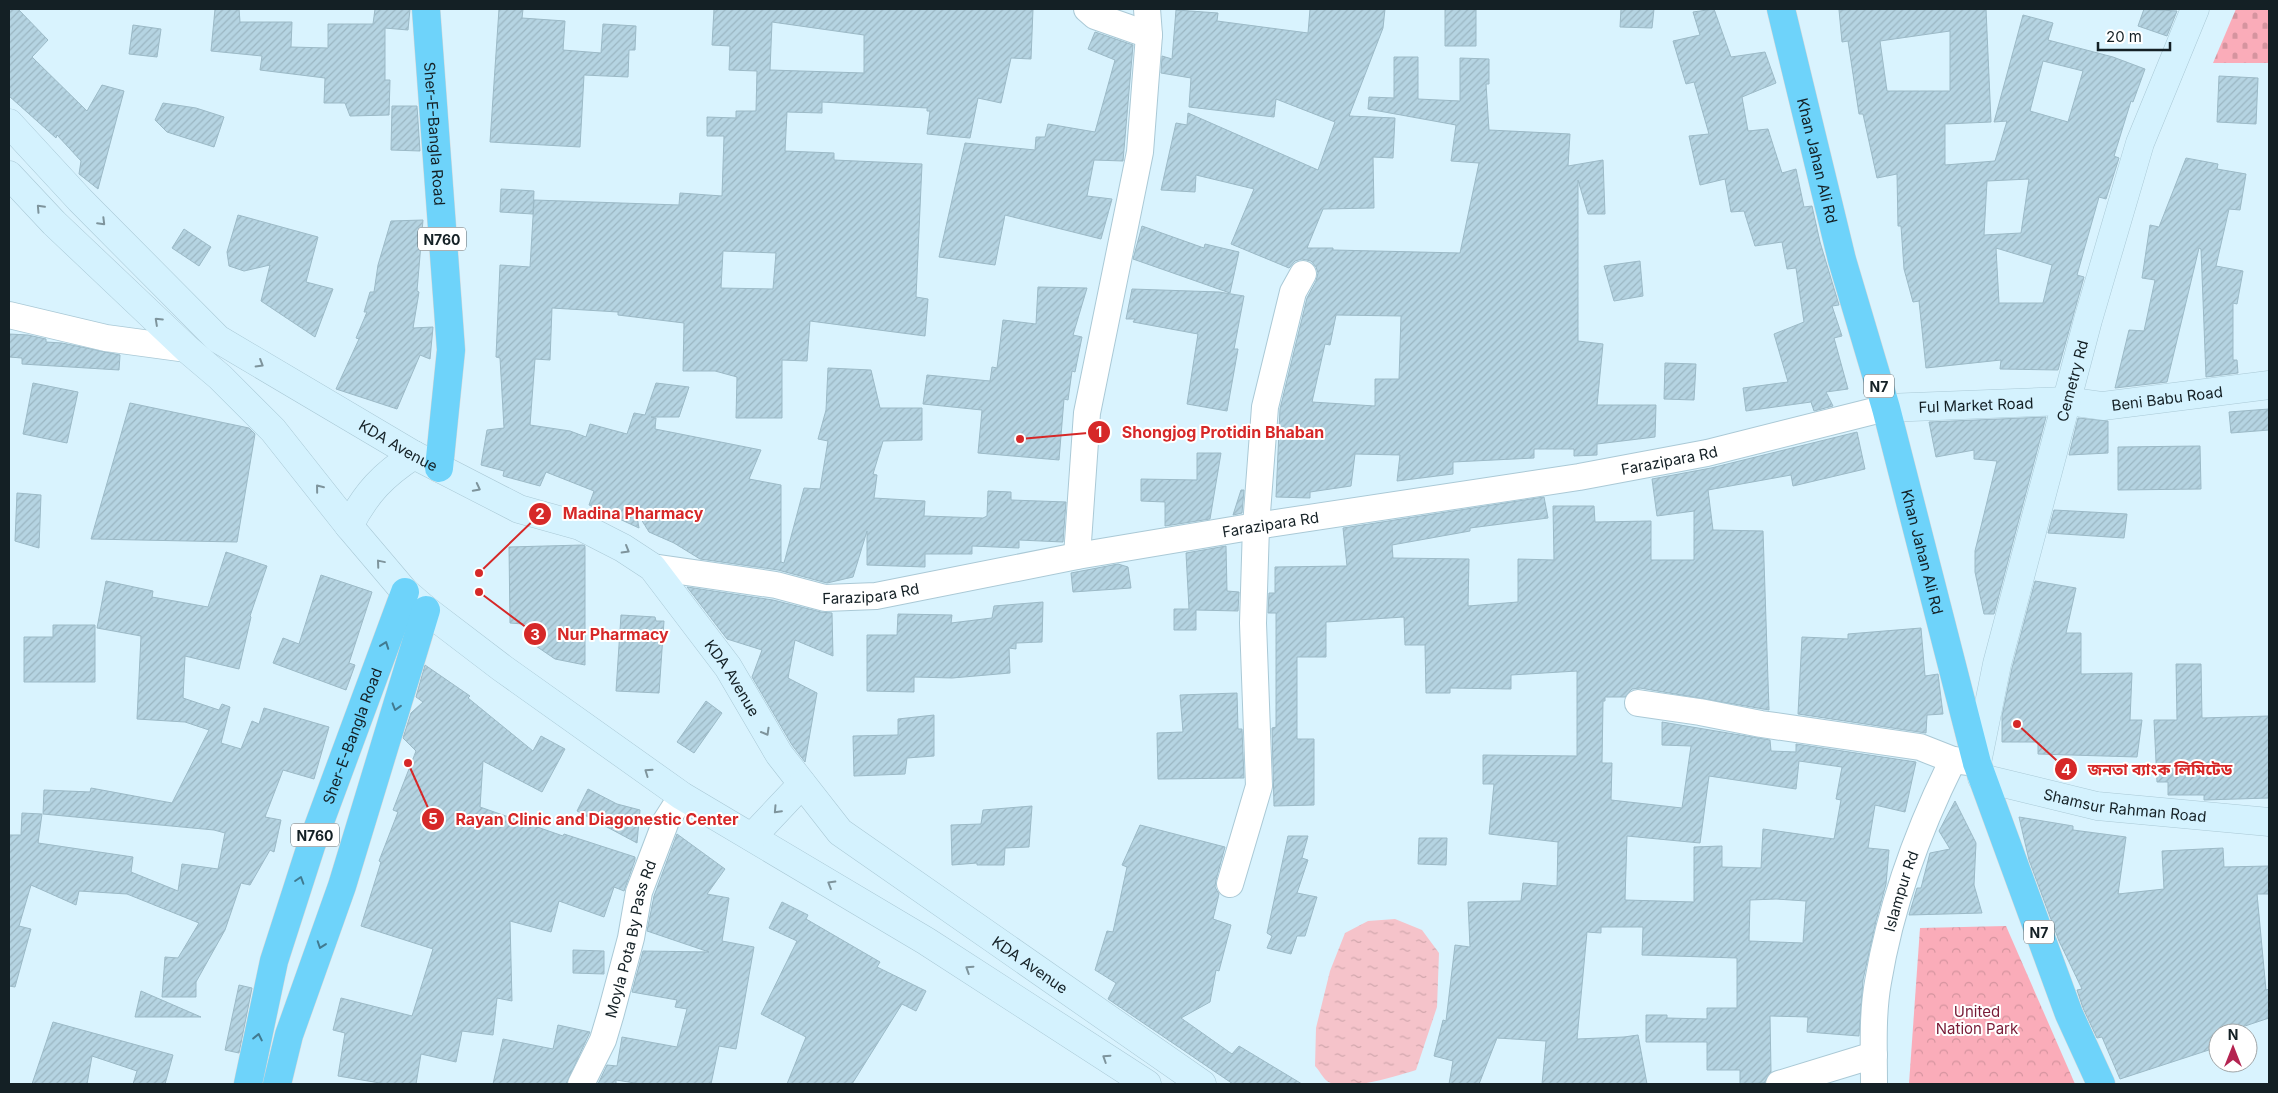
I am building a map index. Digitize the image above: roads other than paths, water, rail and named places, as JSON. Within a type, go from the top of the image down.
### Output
[{"type":"highway","name":"Sher-E-Bangla Road","points":[[426,9],[451,350],[439,468]]},
{"type":"highway","name":"Khan Jahan Ali Rd","points":[[1781,9],[1842,260],[1886,408],[1971,767],[2069,1014],[2101,1084]]},
{"type":"highway","name":"Sher-E-Bangla Road","points":[[248,1084],[277,952],[311,846],[405,592]]},
{"type":"highway","name":"Sher-E-Bangla Road","points":[[277,1084],[289,1034],[342,886],[426,610]]},
{"type":"main road","name":"Cemetry Rd","points":[[1971,767],[2088,320],[2140,142],[2195,9]]},
{"type":"main road","name":"KDA Avenue","points":[[9,123],[80,200],[218,339],[414,455],[519,509],[580,526],[623,548],[652,566],[728,667],[779,754],[840,832],[1202,1084]]},
{"type":"main road","points":[[9,175],[54,223],[187,349],[220,377],[273,430],[349,526],[405,592],[426,610],[502,668],[682,796],[926,941],[1146,1084]]},
{"type":"main road","name":"Beni Babu Road","points":[[2067,401],[2103,406],[2269,385]]},
{"type":"main road","name":"Ful Market Road","points":[[1886,408],[2067,401]]},
{"type":"main road","points":[[349,526],[370,491],[383,477],[414,455]]},
{"type":"main road","name":"Shamsur Rahman Road","points":[[1971,767],[2097,806],[2269,822]]},
{"type":"main road","points":[[752,837],[802,784]]},
{"type":"street","points":[[1087,9],[1094,16],[1149,35]]},
{"type":"street","points":[[1077,556],[1087,413],[1140,152],[1149,35],[1147,9]]},
{"type":"street","points":[[1230,884],[1259,786],[1253,623],[1256,526],[1265,407],[1293,292],[1303,274]]},
{"type":"street","points":[[9,315],[106,338],[187,349]]},
{"type":"street","name":"Farazipara Rd","points":[[652,566],[776,585],[825,598],[876,596],[1077,556],[1256,526],[1579,477],[1707,453],[1886,408]]},
{"type":"street","points":[[1638,703],[1700,712],[1761,724],[1920,747],[1971,767]]},
{"type":"street","name":"Islampur Rd","points":[[1874,1084],[1878,984],[1892,918],[1927,814],[1971,767]]},
{"type":"street","name":"Moyla Pota By Pass Rd","points":[[581,1084],[603,1040],[631,938],[639,892],[666,821],[682,796]]},
{"type":"street","points":[[1779,1084],[1874,1055]]},
{"type":"water","points":[[1395,919],[1422,930],[1439,953],[1437,1007],[1416,1070],[1358,1084],[1335,1084],[1327,1081],[1315,1066],[1316,1028],[1330,971],[1345,933],[1368,921]]},
{"type":"place","name":"Shongjog Protidin Bhaban","points":[[1020,439]]},
{"type":"place","name":"Madina Pharmacy","points":[[479,573]]},
{"type":"place","name":"Nur Pharmacy","points":[[479,592]]},
{"type":"place","name":"জনতা ব্যাংক লিমিটেড","points":[[2017,724]]},
{"type":"place","name":"Rayan Clinic and Diagonestic Center","points":[[408,763]]},
{"type":"park label","name":"United Nation Park","points":[[1977,1020]]}]
